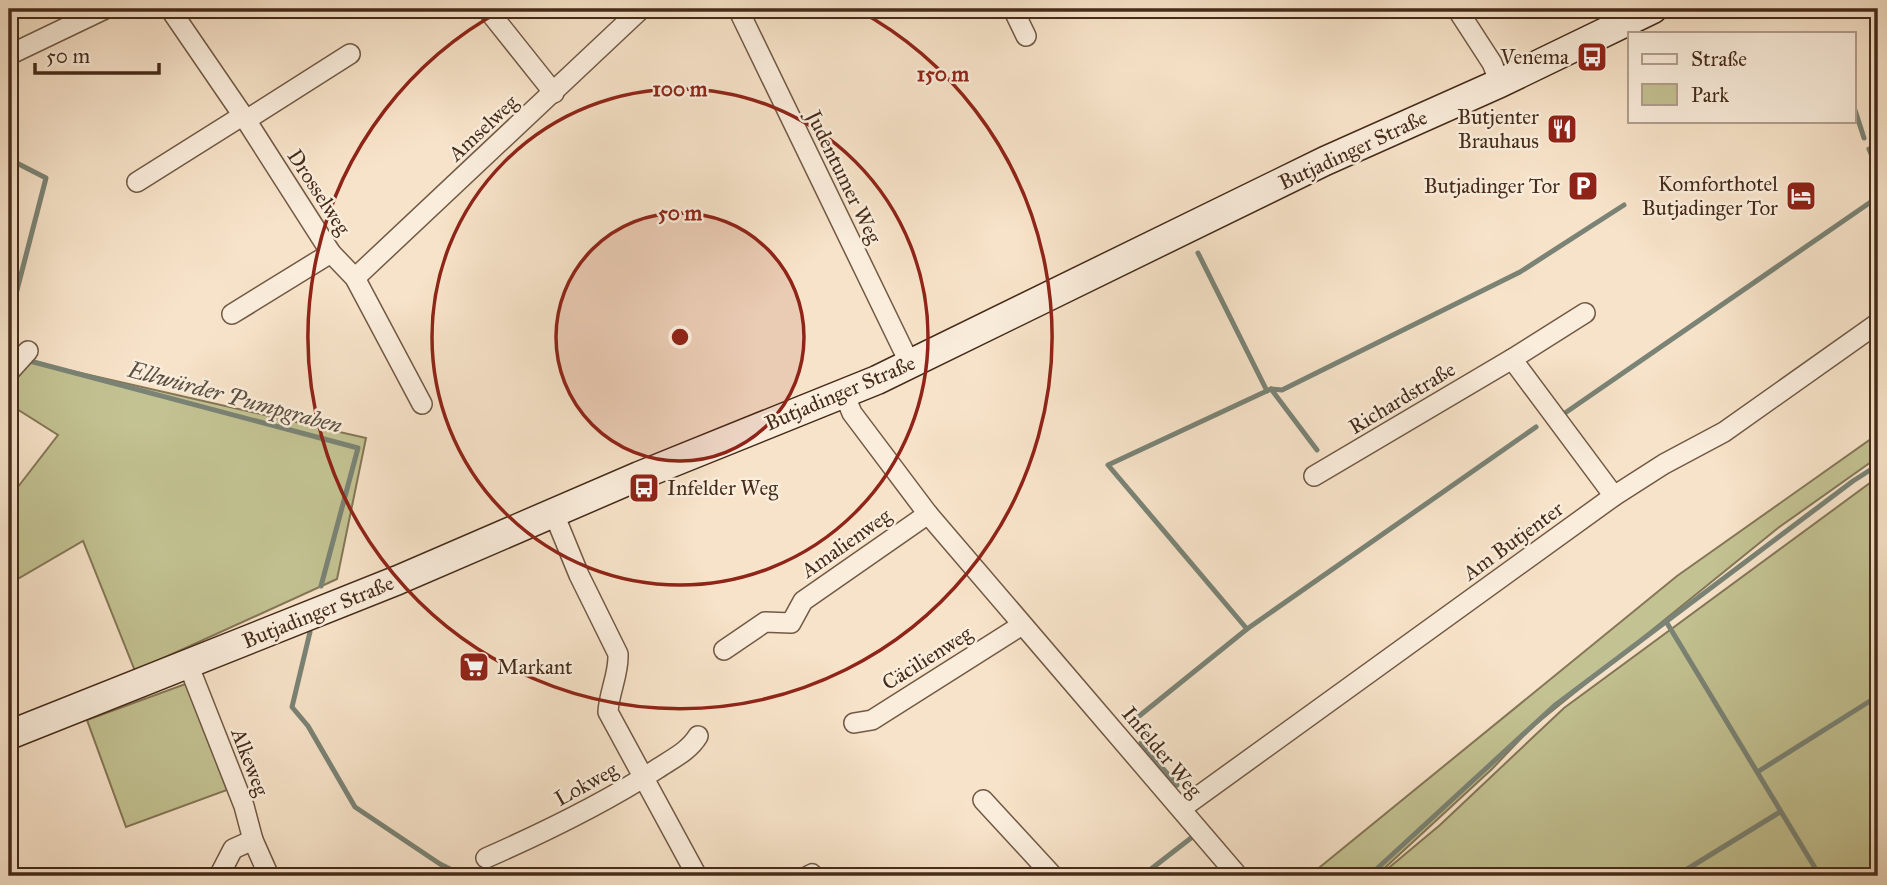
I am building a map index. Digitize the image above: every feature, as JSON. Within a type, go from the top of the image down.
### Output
[{"type":"main road","name":"Butjadinger Straße","points":[[9,735],[398,580],[639,476],[844,394],[1325,162],[1500,83],[1653,9]]},
{"type":"street","points":[[9,55],[105,9]]},
{"type":"street","name":"Drosselweg","points":[[170,9],[331,254],[355,278],[422,404]]},
{"type":"street","points":[[487,9],[554,93]]},
{"type":"street","name":"Amselweg","points":[[355,278],[641,9]]},
{"type":"street","name":"Judentumer Weg","points":[[738,9],[909,364]]},
{"type":"street","points":[[1013,9],[1026,36]]},
{"type":"street","points":[[1457,9],[1492,63],[1500,83]]},
{"type":"street","points":[[137,182],[350,54]]},
{"type":"street","points":[[232,314],[331,254]]},
{"type":"street","name":"Richardstraße","points":[[1314,476],[1585,313]]},
{"type":"street","name":"Am Butjenter","points":[[1182,808],[1614,496],[1664,464],[1724,432],[1878,323]]},
{"type":"street","points":[[10,370],[28,351]]},
{"type":"street","points":[[1512,359],[1614,496]]},
{"type":"street","name":"Infelder Weg","points":[[844,394],[852,413],[928,514],[1238,876]]},
{"type":"street","points":[[554,514],[579,575],[618,654],[619,666],[608,712],[697,876]]},
{"type":"street","name":"Amalienweg","points":[[724,650],[765,622],[791,623],[803,601],[928,514]]},
{"type":"street","name":"Cäcilienweg","points":[[854,723],[872,720],[1022,625]]},
{"type":"street","name":"Alkeweg","points":[[188,664],[269,876]]},
{"type":"street","name":"Lokweg","points":[[486,858],[563,823],[643,778],[692,747],[698,736]]},
{"type":"street","points":[[983,800],[1053,876]]},
{"type":"street","points":[[219,876],[233,849],[253,840]]},
{"type":"street","points":[[808,876],[814,876]]},
{"type":"green space","points":[[28,361],[366,438],[337,579],[135,671],[83,541],[9,584],[9,489],[14,492],[58,435],[9,404],[9,387]]},
{"type":"green space","points":[[1878,434],[1878,457],[1778,528],[1531,728],[1492,769],[1376,876],[1309,876],[1677,576]]},
{"type":"green space","points":[[1878,477],[1878,876],[1379,876],[1440,825],[1564,708]]},
{"type":"green space","points":[[188,683],[227,790],[126,827],[87,720]]},
{"type":"waterway","points":[[1856,113],[1864,138]]},
{"type":"waterway","points":[[1869,149],[1878,170]]},
{"type":"waterway","name":"Ellwürder Pumpgraben","points":[[9,159],[46,178],[9,321]]},
{"type":"waterway","points":[[1565,413],[1878,197]]},
{"type":"waterway","points":[[1133,721],[1247,629],[1108,465],[1271,389],[1282,390],[1520,272],[1624,205]]},
{"type":"waterway","points":[[1198,253],[1267,391]]},
{"type":"waterway","name":"Ellwürder Pumpgraben","points":[[9,347],[19,354]]},
{"type":"waterway","name":"Ellwürder Pumpgraben","points":[[26,360],[358,448],[321,586]]},
{"type":"waterway","points":[[1271,389],[1317,450]]},
{"type":"waterway","points":[[1247,629],[1536,427]]},
{"type":"waterway","points":[[1369,876],[1554,706],[1878,465]]},
{"type":"waterway","points":[[1667,623],[1820,876]]},
{"type":"waterway","name":"Ellwürder Pumpgraben","points":[[310,632],[292,707],[308,726],[355,807],[440,864],[464,876]]},
{"type":"waterway","points":[[1759,771],[1878,696]]},
{"type":"waterway","points":[[1141,743],[1177,785]]},
{"type":"waterway","points":[[1676,876],[1780,812]]},
{"type":"waterway","points":[[1142,876],[1191,838]]},
{"type":"place","name":"Venema","points":[[1592,57]]},
{"type":"place","name":"Butjenter Brauhaus","points":[[1562,129]]},
{"type":"place","name":"Butjadinger Tor","points":[[1583,186]]},
{"type":"place","name":"Komforthotel Butjadinger Tor","points":[[1801,196]]},
{"type":"place","name":"Infelder Weg","points":[[644,488]]},
{"type":"place","name":"Markant","points":[[474,667]]}]
